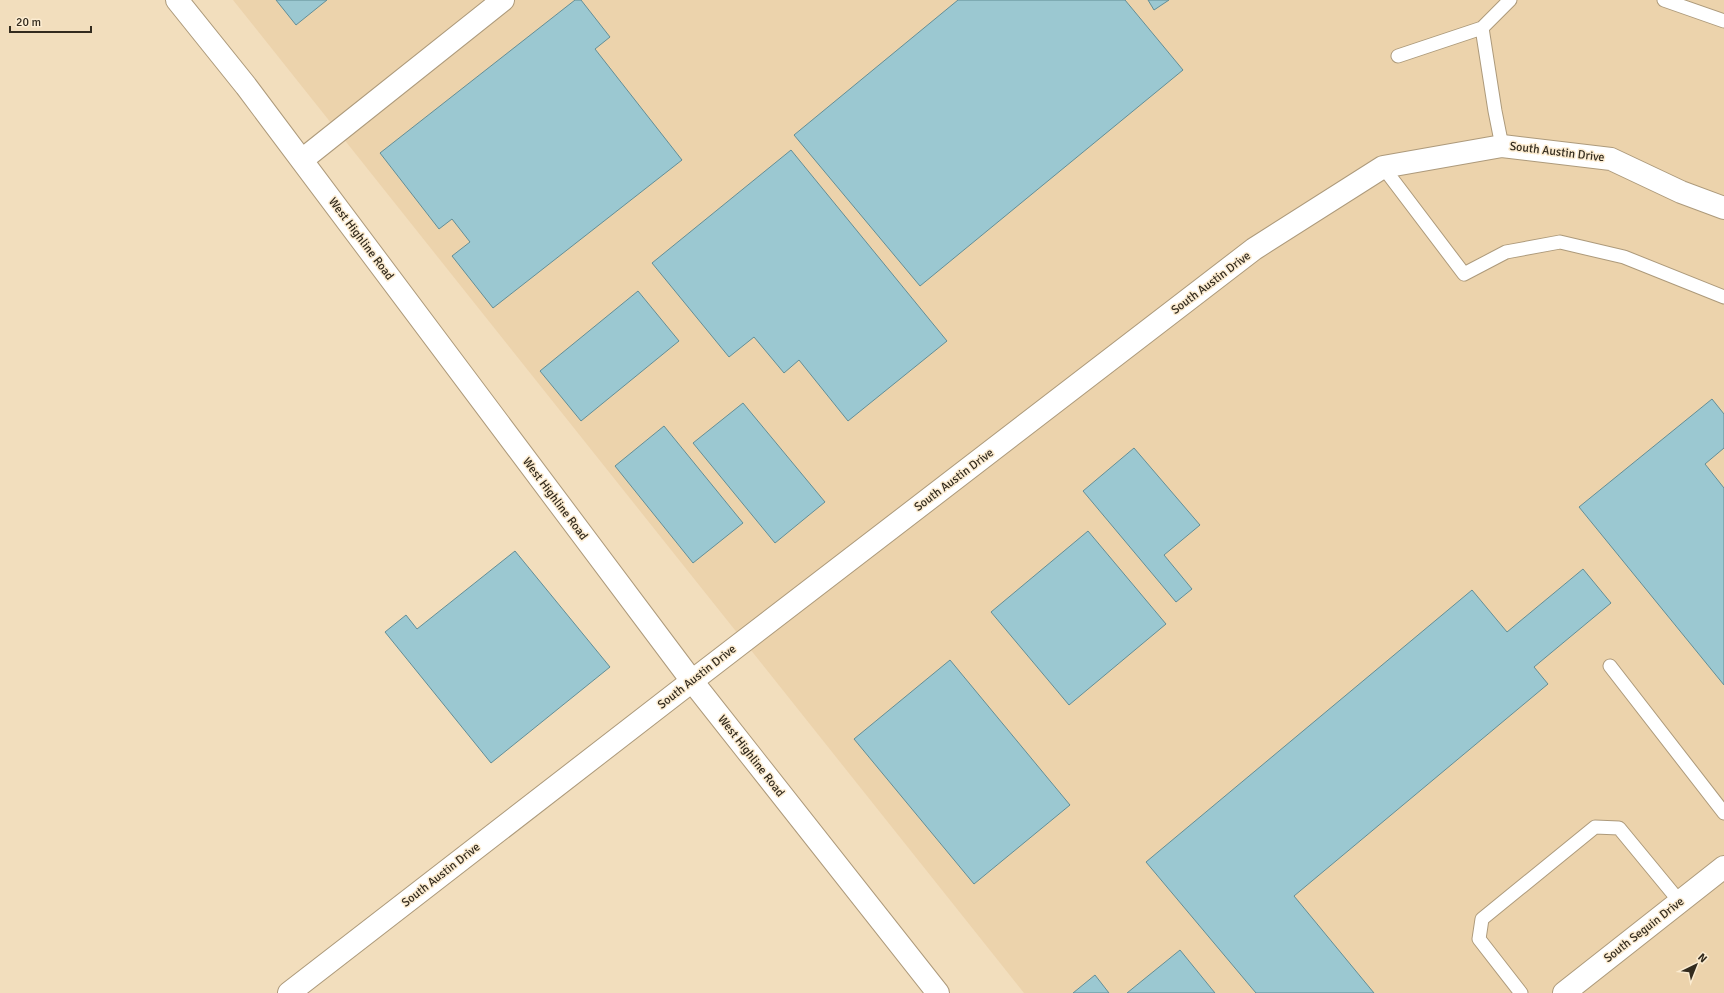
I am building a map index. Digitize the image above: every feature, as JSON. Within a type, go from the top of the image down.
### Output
[{"type":"street","name":"West Highline Road","points":[[177,0],[302,160],[692,681],[938,993]]},
{"type":"street","points":[[302,160],[503,0]]},
{"type":"street","name":"South Austin Drive","points":[[289,993],[1254,249],[1383,167],[1502,146],[1610,159],[1681,192],[1724,208]]},
{"type":"street","name":"South Seguin Drive","points":[[1564,993],[1724,866]]},
{"type":"lane","points":[[1398,56],[1482,28],[1510,0]]},
{"type":"lane","points":[[1664,0],[1724,21]]},
{"type":"lane","points":[[1482,28],[1495,112],[1502,146]]},
{"type":"lane","points":[[1383,167],[1464,274],[1506,252],[1560,242],[1624,257],[1724,297]]},
{"type":"lane","points":[[1610,666],[1724,813]]},
{"type":"lane","points":[[1521,993],[1480,939],[1482,919],[1595,827],[1619,828],[1680,902]]},
{"type":"shaded area","points":[[233,0],[1724,0],[1724,993],[1024,993]]},
{"type":"building","points":[[276,0],[327,0],[296,25]]},
{"type":"building","points":[[575,0],[581,0],[610,37],[595,49],[682,160],[493,308],[452,256],[470,242],[452,219],[439,229],[380,153]]},
{"type":"building","points":[[958,0],[1125,0],[1183,70],[920,286],[794,135]]},
{"type":"building","points":[[1148,0],[1169,0],[1154,10]]},
{"type":"building","points":[[791,150],[947,341],[848,421],[799,360],[784,373],[754,337],[729,357],[652,263]]},
{"type":"building","points":[[638,291],[679,341],[581,421],[540,371]]},
{"type":"building","points":[[1712,399],[1724,414],[1724,448],[1705,464],[1724,488],[1724,685],[1579,507]]},
{"type":"building","points":[[743,403],[825,502],[775,543],[693,443]]},
{"type":"building","points":[[664,426],[743,523],[693,563],[615,466]]},
{"type":"building","points":[[1134,448],[1200,525],[1164,555],[1192,589],[1176,602],[1083,491]]},
{"type":"building","points":[[1088,531],[1166,624],[1069,705],[991,612]]},
{"type":"building","points":[[515,551],[610,667],[491,763],[385,632],[406,615],[417,629]]},
{"type":"building","points":[[1583,569],[1611,603],[1534,667],[1548,684],[1294,896],[1374,993],[1256,993],[1146,862],[1472,590],[1507,632]]},
{"type":"building","points":[[950,660],[1070,805],[974,884],[854,739]]},
{"type":"building","points":[[1180,950],[1215,993],[1127,993]]},
{"type":"building","points":[[1095,975],[1109,993],[1073,993]]}]
